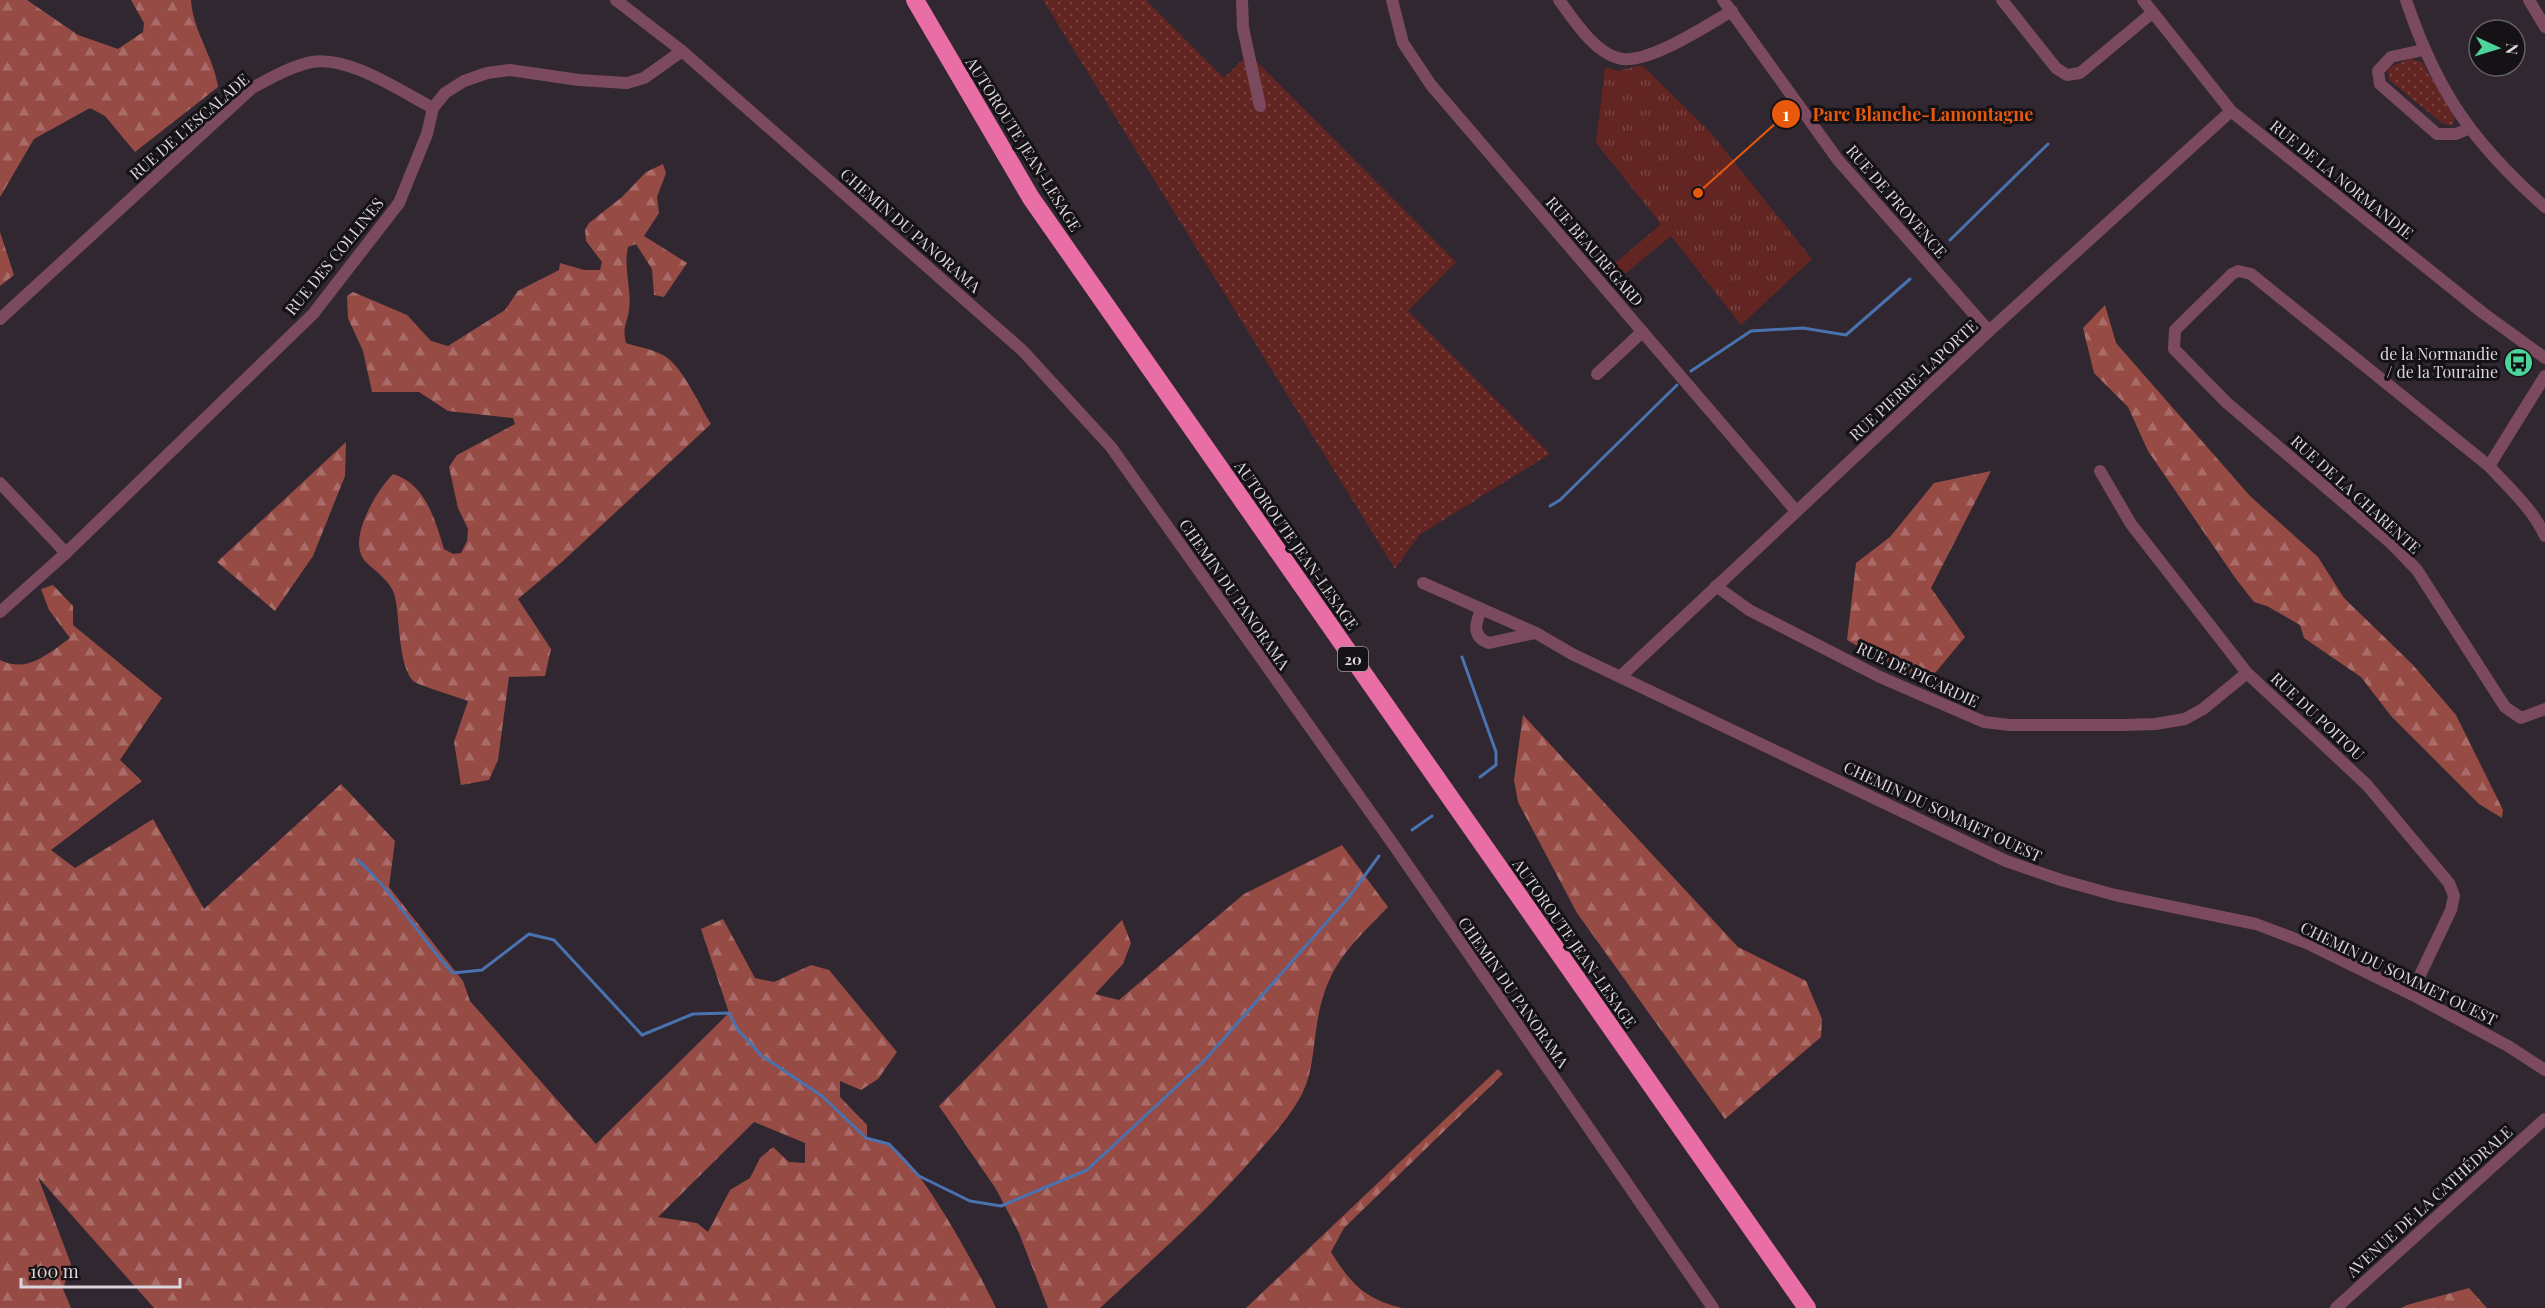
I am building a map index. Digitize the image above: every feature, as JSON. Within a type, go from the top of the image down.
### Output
[{"type":"highway","name":"AUTOROUTE JEAN-LESAGE","points":[[915,0],[1031,198],[1807,1308]]},
{"type":"street","name":"CHEMIN DU PANORAMA","points":[[616,0],[682,51],[1023,351],[1111,447],[1393,844],[1713,1308]]},
{"type":"street","points":[[1242,0],[1243,28],[1260,106]]},
{"type":"street","name":"RUE BEAUREGARD","points":[[1392,0],[1403,43],[1419,70],[1797,511]]},
{"type":"street","points":[[1559,0],[1597,45],[1607,54],[1624,59],[1652,54],[1732,11]]},
{"type":"street","name":"RUE DE PROVENCE","points":[[1723,0],[1838,160],[1989,331]]},
{"type":"street","points":[[2002,0],[2056,68],[2067,75],[2080,72],[2152,13]]},
{"type":"street","name":"RUE DE LA NORMANDIE","points":[[2143,0],[2231,111],[2483,314],[2545,358]]},
{"type":"street","points":[[2406,0],[2422,50],[2442,90],[2468,129],[2519,184],[2545,207]]},
{"type":"street","points":[[2529,0],[2545,27]]},
{"type":"street","points":[[2422,50],[2391,57],[2378,71],[2380,84],[2437,134],[2456,134],[2468,129]]},
{"type":"street","name":"RUE DES COLLINES","points":[[0,612],[66,553],[313,314],[399,203],[427,134],[434,108],[445,93],[488,72],[510,70],[579,80],[627,83],[644,78],[682,51]]},
{"type":"street","name":"RUE DE L'ESCALADE","points":[[0,320],[252,88],[292,68],[314,61],[338,62],[434,108]]},
{"type":"street","name":"RUE PIERRE-LAPORTE","points":[[1620,676],[1989,331],[2231,111]]},
{"type":"street","name":"RUE DE LA CHARENTE","points":[[2489,466],[2251,274],[2238,272],[2232,274],[2175,330],[2174,349],[2226,402],[2417,570],[2511,713],[2526,718],[2545,709]]},
{"type":"street","points":[[1597,374],[1642,332]]},
{"type":"street","points":[[2545,375],[2489,466],[2519,498],[2545,536]]},
{"type":"street","name":"RUE DU POITOU","points":[[2100,471],[2131,524],[2247,673],[2367,785],[2449,883],[2454,896],[2451,910],[2411,994]]},
{"type":"street","points":[[0,483],[66,553]]},
{"type":"street","name":"CHEMIN DU SOMMET OUEST","points":[[1424,583],[1536,633],[1572,654],[2006,861],[2115,895],[2256,924],[2309,944],[2411,994],[2508,1046],[2545,1070]]},
{"type":"street","name":"RUE DE PICARDIE","points":[[1716,586],[1749,610],[1880,677],[1984,722],[2010,725],[2124,725],[2155,724],[2185,719],[2203,709],[2247,673]]},
{"type":"street","points":[[1481,610],[1474,626],[1477,635],[1483,641],[1489,643],[1536,633]]},
{"type":"street","name":"AVENUE DE LA CATHÉDRALE","points":[[2336,1308],[2545,1119]]},
{"type":"green space","points":[[0,0],[27,0],[78,35],[118,49],[143,32],[144,23],[131,0],[191,0],[196,23],[218,87],[135,152],[105,116],[90,108],[34,139],[0,197]]},
{"type":"green space","points":[[1043,0],[1146,0],[1224,78],[1249,54],[1456,262],[1408,311],[1550,454],[1419,535],[1395,569]]},
{"type":"green space","points":[[2410,59],[2422,62],[2455,119],[2452,126],[2442,123],[2389,80],[2388,70],[2392,66]]},
{"type":"green space","points":[[1642,65],[1711,133],[1812,259],[1741,325],[1671,236],[1615,282],[1606,271],[1661,224],[1596,143],[1605,67],[1618,71]]},
{"type":"green space","points":[[663,164],[666,173],[657,197],[659,213],[644,236],[687,263],[664,297],[654,295],[652,269],[636,244],[628,247],[626,263],[630,302],[625,329],[626,343],[654,351],[670,360],[690,386],[711,424],[563,561],[518,599],[551,649],[545,676],[509,677],[498,760],[489,780],[461,785],[454,742],[468,701],[413,681],[402,653],[395,597],[387,582],[360,553],[359,542],[361,529],[372,503],[393,474],[414,486],[428,504],[444,549],[453,554],[461,553],[467,541],[468,529],[458,508],[449,467],[457,455],[515,424],[513,418],[448,411],[419,392],[372,392],[363,351],[348,318],[347,296],[353,292],[407,315],[431,341],[448,346],[505,310],[518,291],[559,270],[560,263],[584,270],[600,270],[602,262],[586,241],[585,230],[589,223],[622,197],[646,172]]},
{"type":"green space","points":[[0,232],[14,275],[0,286]]},
{"type":"green space","points":[[2105,305],[2116,343],[2250,496],[2318,557],[2344,598],[2413,665],[2456,715],[2503,810],[2502,818],[2479,804],[2391,716],[2361,677],[2304,638],[2300,625],[2267,606],[2254,602],[2236,579],[2148,451],[2128,407],[2094,373],[2083,328]]},
{"type":"green space","points":[[346,442],[345,476],[313,556],[275,611],[217,562]]},
{"type":"green space","points":[[1991,471],[1931,588],[1965,637],[1926,684],[1847,640],[1856,563],[1890,537],[1934,483]]},
{"type":"green space","points":[[53,585],[73,606],[73,625],[162,698],[120,760],[142,781],[51,850],[75,868],[153,819],[204,909],[341,784],[395,841],[389,887],[463,981],[470,1001],[596,1144],[729,1013],[701,929],[723,919],[755,978],[774,982],[811,965],[829,970],[897,1052],[878,1079],[861,1090],[840,1081],[840,1097],[867,1125],[867,1138],[889,1144],[917,1173],[948,1220],[996,1308],[154,1308],[38,1177],[71,1264],[63,1289],[71,1308],[0,1308],[0,660],[19,665],[28,663],[46,655],[70,638],[49,610],[41,589]],"holes":[[[754,1122],[805,1143],[805,1163],[789,1162],[773,1147],[760,1158],[750,1178],[730,1190],[708,1232],[697,1223],[658,1217]]]},
{"type":"green space","points":[[1523,715],[1738,947],[1806,981],[1822,1019],[1821,1037],[1725,1119],[1577,913],[1518,802],[1514,780]]},
{"type":"green space","points":[[1342,845],[1388,907],[1351,946],[1333,972],[1321,1004],[1308,1077],[1297,1102],[1274,1134],[1218,1196],[1100,1308],[1048,1308],[1019,1233],[996,1189],[939,1106],[1122,920],[1131,943],[1123,964],[1095,994],[1119,1000],[1244,894]]},
{"type":"green space","points":[[1498,1069],[1503,1074],[1344,1228],[1331,1252],[1345,1273],[1360,1289],[1378,1300],[1402,1308],[1246,1308]]},
{"type":"green space","points":[[2469,1288],[2487,1308],[2401,1308],[2407,1305]]},
{"type":"waterway","points":[[1950,240],[2048,144]]},
{"type":"waterway","points":[[1691,371],[1751,331],[1803,328],[1846,335],[1910,279]]},
{"type":"waterway","points":[[1550,506],[1560,500],[1677,385]]},
{"type":"waterway","points":[[1462,657],[1496,752],[1496,765],[1480,777]]},
{"type":"waterway","points":[[1412,830],[1432,816]]},
{"type":"waterway","points":[[358,860],[384,887],[453,973],[482,970],[529,934],[554,940],[642,1035],[693,1014],[729,1013],[738,1030],[762,1056],[822,1096],[866,1138],[889,1144],[919,1176],[970,1201],[1001,1206],[1087,1170],[1203,1062],[1349,897],[1379,856]]},
{"type":"place","name":"Parc Blanche-Lamontagne","points":[[1698,193]]},
{"type":"place","name":"de la Normandie / de la Touraine","points":[[2519,362]]}]
